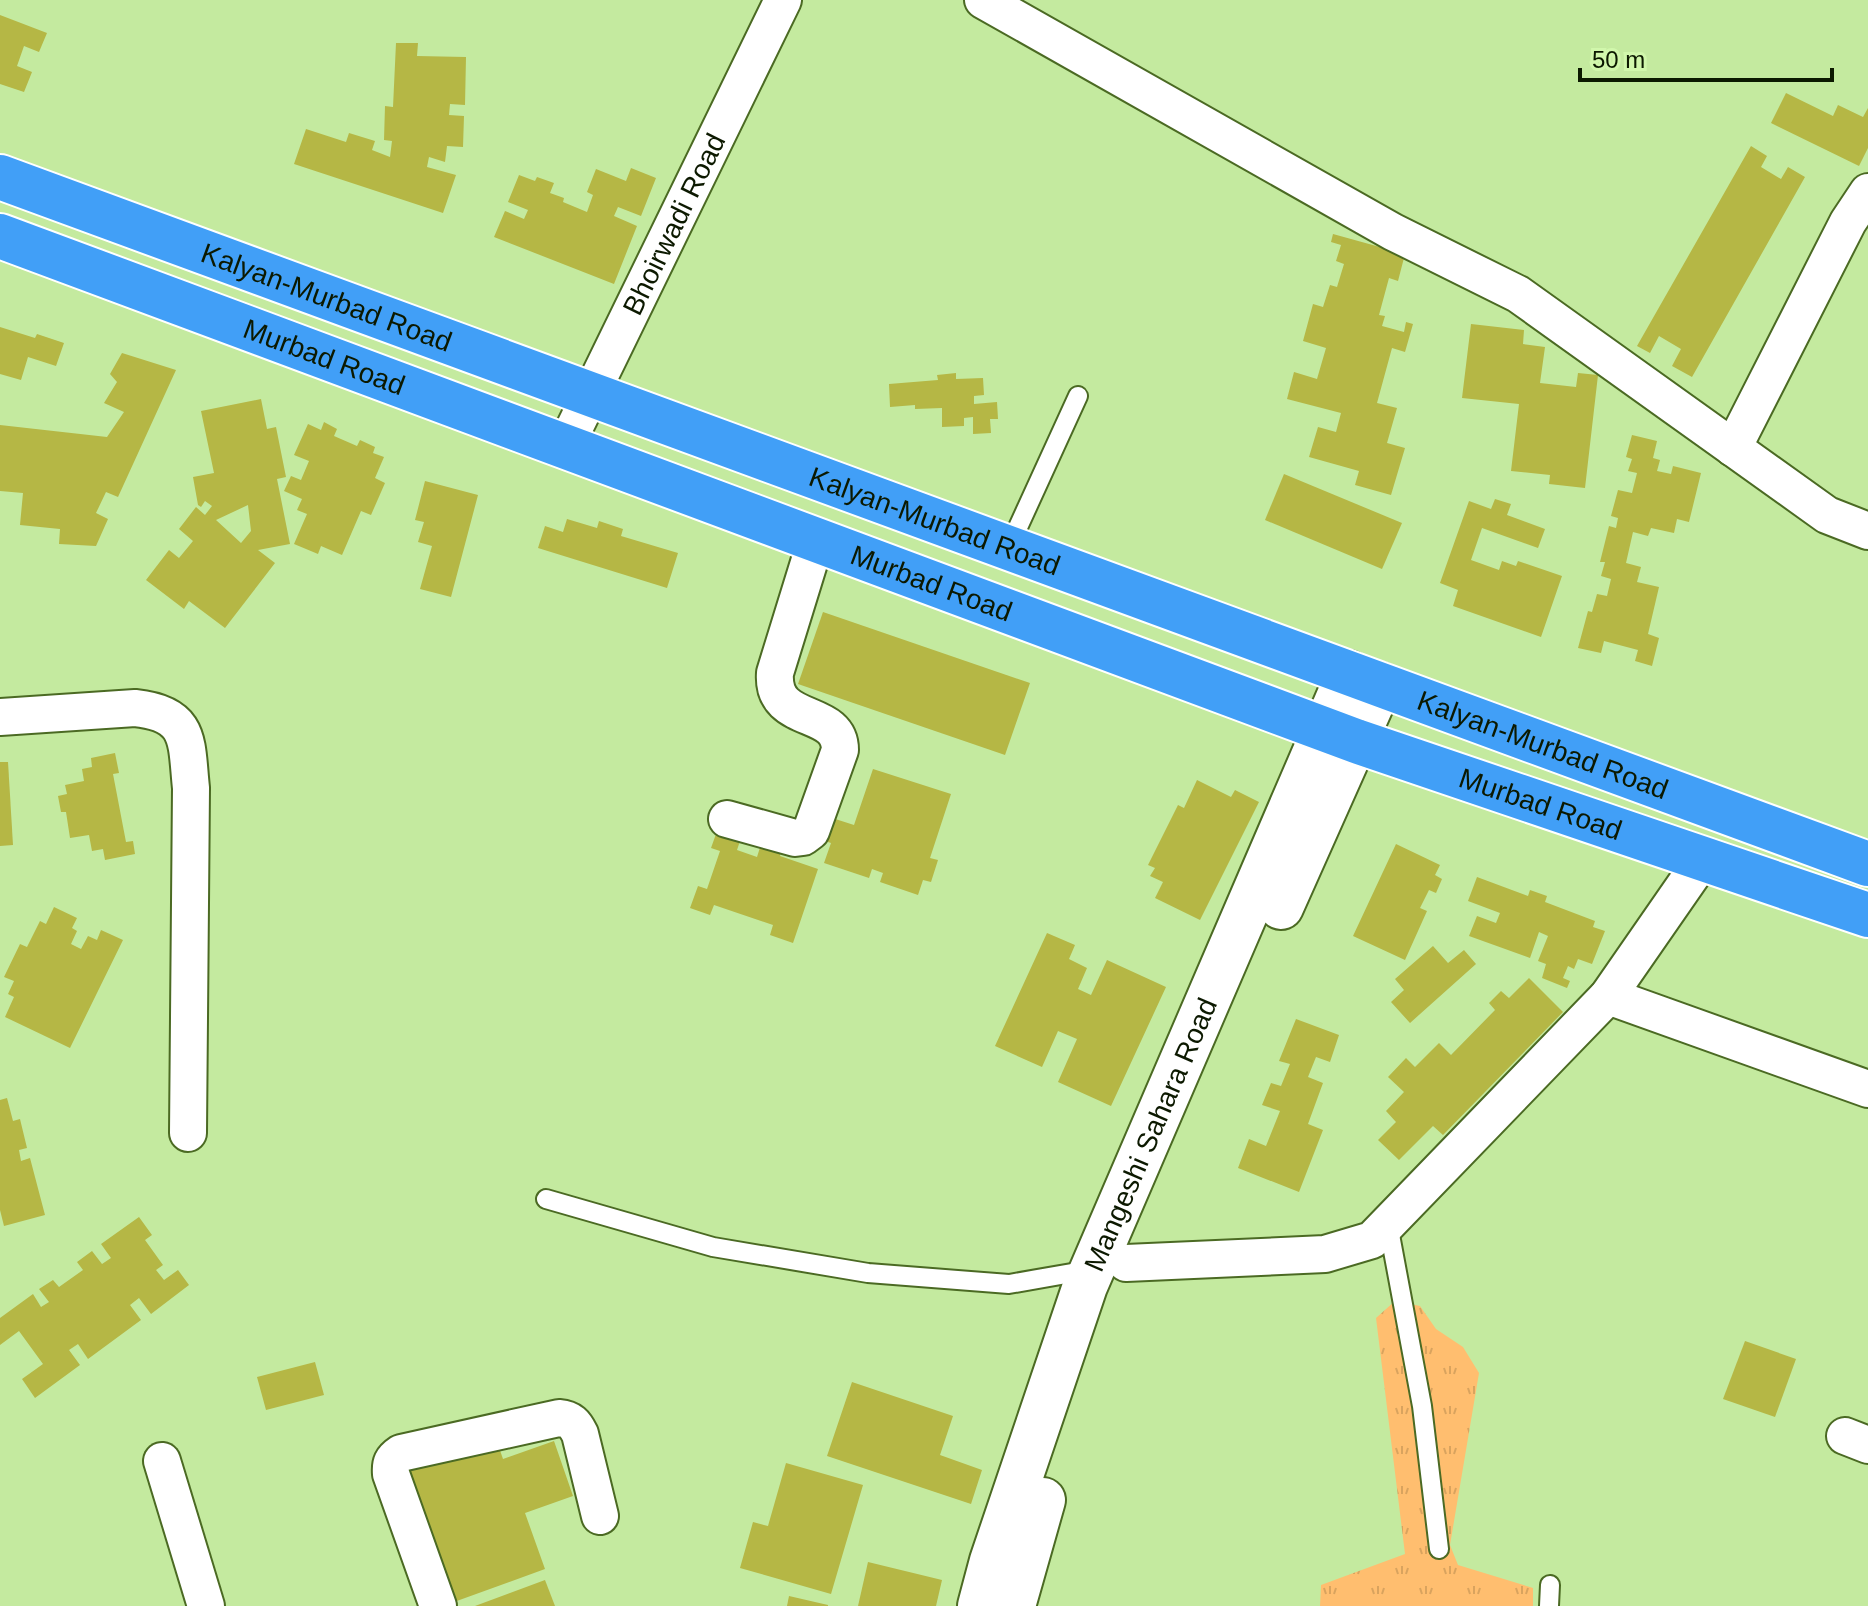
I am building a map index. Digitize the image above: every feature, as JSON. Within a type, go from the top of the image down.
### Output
[{"type":"highway","name":"Kalyan-Murbad Road","points":[[0,177],[1868,864]]},
{"type":"highway","name":"Murbad Road","points":[[0,236],[1340,736],[1868,915]]},
{"type":"street","name":"Bhoirwadi Road","points":[[565,447],[783,0]]},
{"type":"street","points":[[983,0],[1393,232],[1518,294],[1827,515],[1868,531]]},
{"type":"street","points":[[1733,448],[1848,222],[1868,192]]},
{"type":"street","points":[[727,819],[795,838],[803,837],[811,831],[840,750],[837,732],[795,711],[780,700],[773,688],[816,540]]},
{"type":"street","name":"Mangeshi Sahara Road","points":[[980,1606],[992,1561],[1109,1266],[1290,887],[1340,736],[1365,679]]},
{"type":"street","points":[[0,717],[135,708],[156,710],[185,734],[191,788],[188,1133]]},
{"type":"street","points":[[1109,1266],[1325,1254],[1372,1240],[1608,996],[1703,859]]},
{"type":"street","points":[[1608,996],[1868,1089]]},
{"type":"street","name":"Mangeshi Sahara Road","points":[[1013,1606],[1071,1402],[1094,1335],[1109,1266]]},
{"type":"street","points":[[438,1606],[391,1474],[393,1458],[401,1453],[567,1418],[576,1425],[580,1434],[600,1516]]},
{"type":"street","points":[[162,1461],[206,1606]]},
{"type":"lane","points":[[1009,547],[1078,396]]},
{"type":"lane","points":[[546,1199],[713,1247],[868,1273],[1009,1284],[1109,1266]]},
{"type":"lane","points":[[1388,1224],[1422,1406],[1439,1549]]},
{"type":"lane","points":[[1549,1606],[1550,1585]]},
{"type":"green space","points":[[1395,1301],[1420,1306],[1436,1329],[1463,1347],[1479,1373],[1450,1545],[1458,1565],[1533,1588],[1533,1606],[1320,1606],[1321,1585],[1405,1554],[1376,1318]]},
{"type":"building","points":[[0,15],[47,33],[39,52],[24,46],[17,66],[32,72],[24,92],[0,84]]},
{"type":"building","points":[[396,43],[418,43],[417,56],[466,57],[465,105],[450,104],[449,115],[464,116],[463,147],[447,146],[445,162],[429,157],[427,167],[456,175],[443,213],[294,164],[306,129],[346,142],[349,133],[375,141],[372,150],[390,157],[392,141],[384,140],[385,106],[393,107]]},
{"type":"building","points":[[1786,93],[1833,116],[1838,105],[1863,117],[1868,108],[1868,148],[1859,166],[1771,123]]},
{"type":"building","points":[[1751,146],[1767,156],[1761,167],[1781,179],[1788,167],[1805,177],[1692,377],[1672,366],[1681,349],[1659,336],[1650,353],[1637,346]]},
{"type":"building","points":[[631,168],[656,178],[641,216],[618,207],[614,216],[637,226],[614,284],[494,237],[505,211],[524,219],[528,210],[508,202],[519,175],[554,183],[550,193],[587,212],[593,195],[587,192],[596,169],[626,181]]},
{"type":"building","points":[[1333,234],[1405,254],[1398,281],[1389,278],[1379,315],[1385,316],[1382,326],[1404,332],[1406,322],[1413,324],[1405,352],[1392,348],[1377,403],[1397,408],[1387,443],[1405,448],[1391,495],[1355,485],[1359,471],[1309,457],[1318,427],[1336,432],[1341,413],[1287,399],[1294,372],[1317,379],[1326,348],[1303,341],[1313,304],[1323,307],[1330,285],[1337,287],[1344,264],[1336,261],[1341,245],[1331,242]]},
{"type":"building","points":[[1471,324],[1524,330],[1523,344],[1545,347],[1540,383],[1576,387],[1578,373],[1598,375],[1585,488],[1549,484],[1550,475],[1511,471],[1519,404],[1462,398]]},
{"type":"building","points":[[0,327],[64,343],[56,366],[28,357],[21,380],[0,374]]},
{"type":"building","points":[[122,353],[176,370],[118,497],[106,492],[96,513],[108,519],[96,546],[59,544],[60,529],[20,525],[23,493],[0,491],[0,425],[107,437],[124,412],[104,403],[117,382],[110,374]]},
{"type":"building","points":[[956,373],[956,379],[983,378],[984,395],[974,396],[974,404],[997,402],[998,419],[990,419],[991,433],[973,434],[973,417],[964,418],[964,426],[942,427],[942,408],[915,409],[915,405],[890,407],[889,384],[938,380],[937,375]]},
{"type":"building","points":[[261,399],[267,429],[276,427],[286,477],[277,479],[290,544],[258,550],[275,563],[225,628],[189,601],[184,609],[146,580],[169,550],[179,558],[193,541],[179,529],[196,507],[205,515],[212,506],[205,501],[201,507],[198,505],[193,477],[214,473],[201,411]],"holes":[[[248,505],[251,531],[241,543],[216,520]]]},
{"type":"building","points":[[324,422],[337,429],[334,436],[357,446],[360,440],[375,447],[373,453],[384,457],[375,478],[385,483],[371,515],[361,511],[342,555],[321,546],[318,554],[294,544],[307,514],[297,510],[302,499],[284,491],[291,476],[301,480],[309,461],[294,455],[308,424],[321,430]]},
{"type":"building","points":[[1632,435],[1657,441],[1653,458],[1660,460],[1657,471],[1671,474],[1673,466],[1701,473],[1689,522],[1677,519],[1674,533],[1651,528],[1648,536],[1633,532],[1626,563],[1641,567],[1637,582],[1659,587],[1648,634],[1659,638],[1652,666],[1635,661],[1638,650],[1604,641],[1601,653],[1578,648],[1588,611],[1592,612],[1597,594],[1607,596],[1611,579],[1601,576],[1605,562],[1600,562],[1609,526],[1616,528],[1618,518],[1611,516],[1618,490],[1632,493],[1637,473],[1628,471],[1632,459],[1626,457]]},
{"type":"building","points":[[1284,474],[1402,523],[1382,569],[1265,520]]},
{"type":"building","points":[[425,481],[478,495],[451,597],[420,589],[432,546],[418,542],[424,522],[415,520]]},
{"type":"building","points":[[1495,499],[1511,504],[1507,515],[1545,529],[1538,548],[1482,528],[1471,560],[1499,570],[1502,561],[1516,566],[1518,561],[1562,576],[1541,637],[1453,606],[1458,590],[1440,583],[1469,501],[1491,509]]},
{"type":"building","points":[[567,519],[597,528],[599,521],[623,529],[621,536],[678,553],[667,588],[538,548],[545,526],[563,532]]},
{"type":"building","points":[[823,612],[1030,683],[1005,755],[798,684]]},
{"type":"building","points":[[115,753],[119,773],[113,774],[126,842],[133,841],[135,854],[105,860],[103,849],[92,851],[89,835],[70,838],[66,812],[61,812],[58,796],[67,794],[65,785],[84,781],[82,769],[92,767],[91,758]]},
{"type":"building","points":[[0,762],[8,762],[13,845],[0,846]]},
{"type":"building","points":[[873,769],[951,794],[930,858],[938,860],[931,882],[923,880],[918,895],[880,882],[883,873],[872,869],[869,878],[824,863],[831,843],[822,840],[829,817],[854,825]]},
{"type":"building","points":[[1197,780],[1231,797],[1235,790],[1259,802],[1200,920],[1155,898],[1163,882],[1150,876],[1155,868],[1148,865],[1178,805],[1184,808]]},
{"type":"building","points":[[743,832],[737,850],[757,857],[763,838],[783,846],[780,856],[818,869],[793,943],[770,935],[773,925],[714,905],[710,915],[690,908],[698,886],[707,889],[720,851],[711,848],[716,834],[722,836]]},
{"type":"building","points":[[1396,844],[1440,865],[1435,875],[1442,879],[1436,893],[1429,890],[1420,908],[1427,911],[1405,960],[1353,936]]},
{"type":"building","points":[[1477,877],[1528,896],[1530,890],[1547,896],[1545,902],[1595,921],[1593,927],[1605,931],[1592,964],[1578,959],[1574,969],[1568,966],[1563,978],[1570,981],[1567,988],[1542,978],[1546,964],[1538,961],[1548,936],[1539,932],[1530,958],[1469,936],[1477,916],[1496,923],[1500,913],[1468,901]]},
{"type":"building","points":[[54,907],[77,918],[72,928],[77,931],[71,944],[81,949],[88,936],[97,940],[101,930],[123,940],[70,1048],[5,1017],[14,997],[8,994],[14,981],[4,977],[20,944],[27,947],[40,921],[46,924]]},
{"type":"building","points":[[1047,933],[1075,945],[1069,959],[1087,968],[1078,989],[1091,995],[1107,960],[1166,987],[1111,1106],[1058,1082],[1077,1039],[1058,1031],[1042,1067],[995,1046]]},
{"type":"building","points":[[1433,946],[1448,963],[1464,950],[1476,964],[1410,1023],[1391,1002],[1404,990],[1395,979]]},
{"type":"building","points":[[1529,978],[1563,1012],[1443,1135],[1433,1126],[1399,1160],[1378,1140],[1396,1122],[1386,1111],[1404,1092],[1388,1077],[1406,1058],[1415,1067],[1439,1043],[1451,1055],[1495,1010],[1489,1003],[1501,991],[1509,998]]},
{"type":"building","points":[[1296,1019],[1339,1035],[1330,1062],[1316,1057],[1308,1077],[1323,1083],[1308,1124],[1323,1130],[1299,1192],[1238,1168],[1249,1139],[1266,1146],[1280,1111],[1262,1105],[1271,1083],[1281,1086],[1290,1064],[1279,1061]]},
{"type":"building","points":[[7,1098],[13,1121],[20,1119],[27,1148],[19,1150],[21,1161],[30,1158],[45,1215],[4,1226],[0,1210],[0,1100]]},
{"type":"building","points":[[139,1217],[152,1235],[145,1240],[163,1265],[156,1270],[164,1280],[178,1270],[189,1285],[151,1314],[139,1298],[130,1305],[141,1320],[88,1359],[78,1344],[69,1350],[80,1365],[35,1398],[22,1379],[43,1364],[19,1331],[0,1345],[0,1318],[33,1294],[41,1307],[49,1302],[39,1289],[53,1280],[59,1287],[83,1270],[77,1262],[92,1251],[102,1264],[111,1258],[101,1244]]},
{"type":"building","points":[[1745,1341],[1796,1359],[1775,1417],[1723,1399]]},
{"type":"building","points":[[315,1362],[324,1395],[266,1410],[257,1377]]},
{"type":"building","points":[[852,1382],[953,1416],[940,1455],[982,1470],[971,1504],[827,1456]]},
{"type":"building","points":[[494,1433],[503,1459],[554,1441],[573,1496],[525,1513],[545,1569],[454,1602],[405,1465]]},
{"type":"building","points":[[786,1463],[863,1485],[831,1594],[740,1568],[753,1522],[768,1526]]},
{"type":"building","points":[[868,1562],[942,1580],[936,1606],[858,1606]]},
{"type":"building","points":[[545,1580],[555,1606],[475,1606]]},
{"type":"building","points":[[789,1596],[828,1605],[828,1606],[787,1606]]}]
